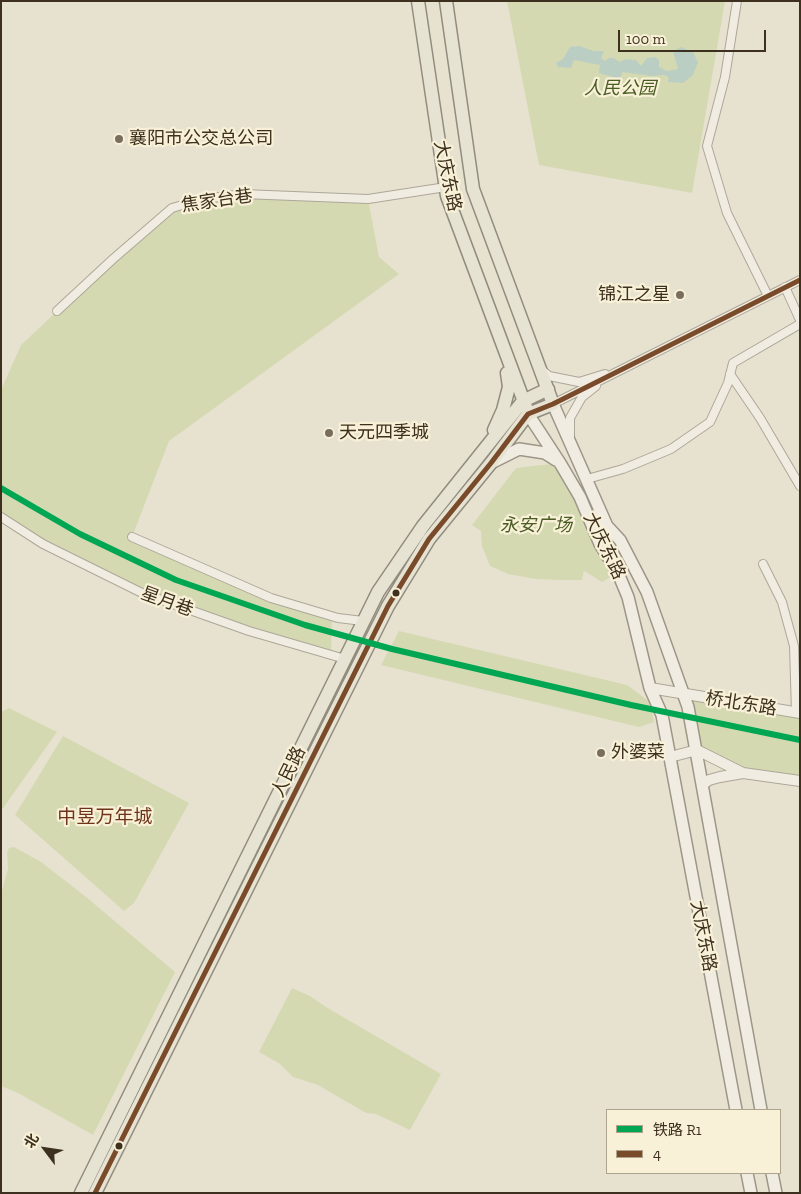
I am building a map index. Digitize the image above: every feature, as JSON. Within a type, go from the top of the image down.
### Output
[{"type":"main road","name":"大庆东路","points":[[418,1],[447,196],[528,414],[580,497],[600,544],[618,572],[628,597],[650,688],[662,715],[736,1109]]},
{"type":"main road","name":"大庆东路","points":[[446,1],[473,189],[553,404],[607,526],[620,540],[647,592],[688,707],[761,1109]]},
{"type":"main road","points":[[482,453],[503,410],[509,388],[504,348]]},
{"type":"main road","name":"人民路","points":[[81,1193],[378,592],[423,526],[523,401],[548,389]]},
{"type":"main road","points":[[528,414],[553,404]]},
{"type":"main road","name":"人民路","points":[[95,1193],[388,606],[429,539],[528,414]]},
{"type":"main road","points":[[491,463],[519,449],[545,453],[560,463]]},
{"type":"main road","points":[[747,1174],[751,1193]]},
{"type":"main road","points":[[772,1174],[776,1193]]},
{"type":"street","points":[[737,1],[725,77],[707,146],[727,213],[768,296]]},
{"type":"street","name":"焦家台巷","points":[[57,311],[172,208],[203,199],[243,194],[368,199],[446,187]]},
{"type":"street","points":[[553,404],[800,280]]},
{"type":"street","points":[[785,287],[800,320]]},
{"type":"street","points":[[586,478],[623,469],[671,449],[710,422],[728,383],[732,363],[800,324]]},
{"type":"street","points":[[540,368],[549,376],[579,382],[621,370]]},
{"type":"street","points":[[570,441],[570,418],[582,397],[621,370]]},
{"type":"street","points":[[730,374],[760,418],[800,486]]},
{"type":"street","name":"星月巷","points":[[1,517],[43,544],[142,593],[249,631],[345,659]]},
{"type":"street","points":[[132,537],[271,598],[338,618],[363,621]]},
{"type":"street","points":[[763,564],[782,602],[794,646],[798,713]]},
{"type":"street","name":"桥北东路","points":[[650,688],[798,713]]},
{"type":"street","points":[[670,757],[697,750],[743,774]]},
{"type":"street","points":[[702,785],[715,778],[743,774],[800,781]]},
{"type":"green space","name":"人民公园","points":[[507,1],[725,1],[692,193],[539,165]]},
{"type":"green space","points":[[243,194],[368,199],[379,257],[399,274],[169,441],[132,537],[271,598],[332,616],[331,654],[142,593],[43,544],[1,514],[1,390],[21,345],[113,259],[172,208]]},
{"type":"green space","name":"永安广场","points":[[560,463],[618,573],[602,582],[584,571],[582,580],[536,579],[508,574],[490,566],[482,546],[481,531],[472,525],[516,468]]},
{"type":"green space","points":[[399,631],[627,685],[650,702],[654,722],[639,727],[381,665]]},
{"type":"green space","points":[[683,694],[800,713],[800,781],[743,773],[697,750]]},
{"type":"green space","points":[[9,708],[57,732],[1,811],[1,712]]},
{"type":"green space","points":[[63,736],[189,803],[134,903],[124,911],[15,815]]},
{"type":"green space","points":[[14,847],[41,862],[85,896],[175,972],[93,1135],[18,1093],[1,1086],[1,894],[8,869],[7,852],[9,848]]},
{"type":"green space","points":[[292,988],[310,996],[441,1074],[410,1130],[376,1114],[366,1113],[318,1085],[293,1077],[280,1064],[259,1052]]},
{"type":"shaded area","points":[[579,46],[594,51],[604,51],[601,58],[605,61],[609,58],[614,58],[619,62],[626,59],[636,60],[641,66],[647,58],[655,57],[659,60],[659,67],[667,71],[678,69],[673,51],[681,47],[693,52],[698,62],[693,75],[683,83],[668,82],[669,77],[664,75],[652,76],[622,72],[620,79],[599,73],[600,65],[574,60],[571,68],[558,67],[556,63],[563,59],[570,47]]},
{"type":"rail line","name":"R1","points":[[1,488],[80,534],[176,580],[305,625],[392,649],[631,705],[800,740]]},
{"type":"transit line","name":"4","points":[[95,1193],[388,606],[429,539],[528,414],[553,404],[800,280]]},
{"type":"place","name":"襄阳市公交总公司","points":[[119,139]]},
{"type":"place","name":"锦江之星","points":[[680,295]]},
{"type":"place","name":"天元四季城","points":[[329,433]]},
{"type":"place","name":"外婆菜","points":[[601,753]]},
{"type":"district","name":"中昱万年城","points":[[105,818]]}]
